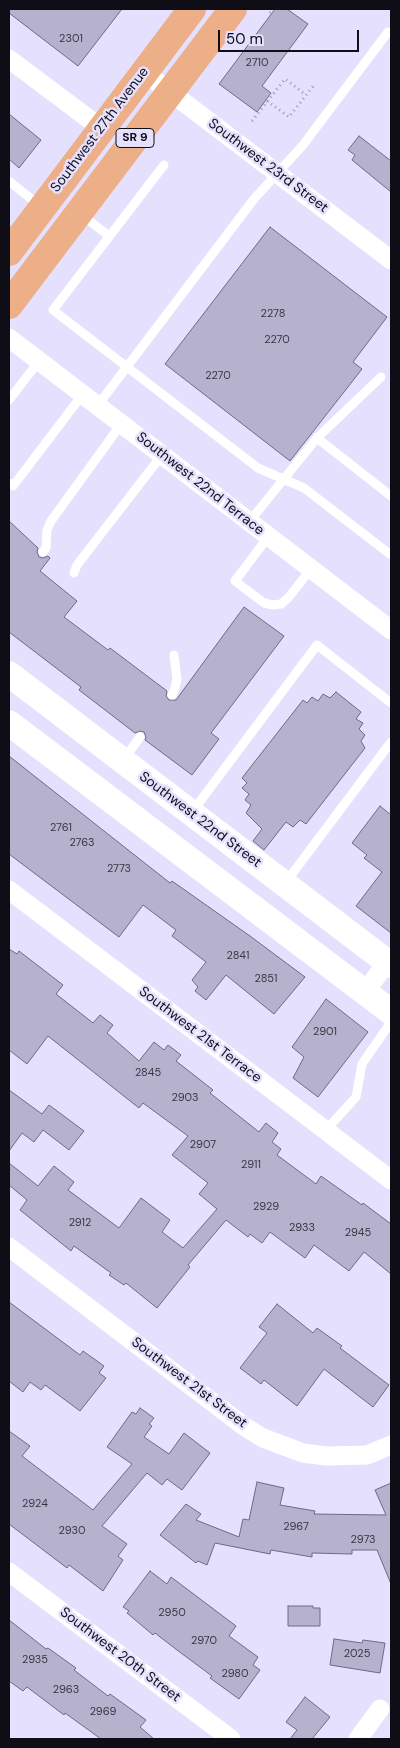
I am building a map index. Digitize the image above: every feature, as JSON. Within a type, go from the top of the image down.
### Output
[{"type":"highway","name":"Southwest 27th Avenue","points":[[9,252],[192,9]]},
{"type":"highway","name":"SR 9","points":[[9,306],[233,9]]},
{"type":"highway","points":[[100,185],[107,164],[108,151],[101,128]]},
{"type":"main road","name":"Southwest 22nd Street","points":[[9,674],[122,762],[390,961]]},
{"type":"main road","points":[[9,723],[391,1012]]},
{"type":"main road","points":[[99,792],[122,762]]},
{"type":"street","points":[[9,59],[101,128]]},
{"type":"street","name":"Southwest 23rd Street","points":[[144,72],[391,260]]},
{"type":"street","name":"Southwest 22nd Terrace","points":[[9,338],[391,630]]},
{"type":"street","name":"Southwest 21st Terrace","points":[[9,890],[326,1130],[389,1173]]},
{"type":"street","points":[[365,992],[390,961]]},
{"type":"street","name":"Southwest 21st Street","points":[[9,1247],[245,1427],[263,1438],[302,1453],[326,1456],[367,1455],[391,1445]]},
{"type":"street","name":"Southwest 20th Street","points":[[9,1572],[231,1739]]},
{"type":"street","points":[[358,1739],[380,1709]]},
{"type":"lane","points":[[9,484],[13,486],[90,400],[128,366],[254,199],[303,145],[388,32]]},
{"type":"lane","points":[[164,165],[53,310],[258,468],[304,488],[391,555]]},
{"type":"lane","points":[[9,181],[42,208]]},
{"type":"lane","points":[[79,212],[109,236]]},
{"type":"lane","points":[[9,400],[39,361]]},
{"type":"lane","points":[[250,522],[317,438],[381,377]]},
{"type":"lane","points":[[43,552],[46,548],[47,530],[51,521],[122,423]]},
{"type":"lane","points":[[317,438],[391,496]]},
{"type":"lane","points":[[74,572],[82,558],[162,455]]},
{"type":"lane","points":[[268,537],[235,581],[264,603],[273,606],[281,604],[311,569]]},
{"type":"lane","points":[[191,813],[317,645],[391,703]]},
{"type":"lane","points":[[172,695],[177,679],[174,655]]},
{"type":"lane","points":[[122,762],[140,737]]},
{"type":"lane","points":[[284,884],[391,742]]},
{"type":"lane","points":[[326,1130],[356,1097],[362,1064],[391,1022]]},
{"type":"path","points":[[270,13],[274,9]]},
{"type":"path","points":[[252,120],[285,79],[306,95]]},
{"type":"path","points":[[267,101],[289,117],[314,85]]},
{"type":"building","points":[[9,9],[122,9],[78,66],[9,13]]},
{"type":"building","points":[[275,9],[287,9],[308,24],[262,86],[271,93],[257,112],[219,84]]},
{"type":"building","points":[[9,114],[41,140],[19,168],[9,159]]},
{"type":"building","points":[[359,136],[391,161],[391,192],[352,160],[355,155],[348,150]]},
{"type":"building","points":[[270,227],[387,317],[353,362],[362,369],[290,461],[165,364]]},
{"type":"building","points":[[9,521],[38,548],[39,557],[48,556],[50,558],[40,571],[77,601],[64,617],[108,650],[110,648],[167,691],[166,696],[169,700],[176,700],[244,607],[284,636],[211,733],[219,739],[192,775],[145,740],[144,732],[135,733],[79,690],[81,687],[9,632]]},
{"type":"building","points":[[336,692],[361,712],[356,719],[363,723],[359,729],[365,735],[361,741],[365,748],[306,824],[300,820],[293,827],[286,822],[264,850],[253,841],[262,829],[246,813],[251,805],[245,800],[249,794],[242,788],[247,783],[242,778],[303,700],[307,703],[312,697],[318,701],[323,694],[330,698]]},
{"type":"building","points":[[9,756],[170,883],[172,881],[305,977],[274,1014],[226,975],[206,1000],[195,991],[198,987],[192,980],[206,962],[172,936],[176,930],[143,905],[119,937],[9,854]]},
{"type":"building","points":[[380,806],[391,815],[391,933],[356,906],[382,872],[364,858],[367,855],[352,843]]},
{"type":"building","points":[[9,949],[17,954],[19,951],[63,985],[56,994],[93,1023],[100,1015],[113,1025],[107,1033],[139,1061],[154,1042],[164,1050],[168,1045],[181,1055],[176,1061],[213,1090],[210,1093],[259,1132],[266,1123],[278,1133],[272,1142],[281,1149],[277,1155],[316,1184],[321,1176],[391,1224],[391,1274],[364,1252],[349,1271],[314,1245],[305,1258],[270,1232],[262,1243],[250,1234],[248,1237],[226,1220],[188,1265],[190,1267],[157,1308],[126,1283],[124,1285],[109,1275],[111,1273],[74,1246],[71,1251],[20,1210],[27,1200],[9,1185],[9,1163],[38,1186],[54,1166],[74,1182],[68,1190],[119,1228],[141,1198],[170,1220],[162,1232],[183,1248],[217,1209],[199,1194],[208,1183],[172,1155],[188,1136],[143,1103],[139,1108],[48,1036],[27,1064],[9,1050]]},
{"type":"building","points":[[326,999],[368,1032],[318,1097],[293,1078],[304,1057],[292,1047]]},
{"type":"building","points":[[9,1090],[42,1114],[49,1105],[84,1131],[69,1150],[43,1130],[34,1142],[22,1133],[9,1151]]},
{"type":"building","points":[[9,1302],[80,1355],[83,1351],[104,1366],[99,1373],[106,1378],[80,1411],[45,1385],[41,1390],[30,1382],[23,1392],[9,1381]]},
{"type":"building","points":[[277,1304],[313,1333],[317,1328],[342,1346],[340,1348],[389,1385],[373,1407],[324,1369],[297,1406],[264,1380],[261,1384],[240,1368],[267,1333],[259,1327]]},
{"type":"building","points":[[140,1408],[154,1418],[149,1424],[152,1426],[144,1437],[169,1454],[184,1433],[210,1453],[182,1490],[167,1479],[162,1485],[147,1473],[102,1526],[127,1544],[118,1556],[123,1560],[103,1591],[69,1565],[67,1568],[9,1524],[9,1431],[30,1446],[22,1456],[93,1510],[132,1464],[107,1447],[132,1412],[136,1414]]},
{"type":"building","points":[[257,1482],[284,1488],[280,1505],[315,1511],[314,1514],[386,1515],[375,1490],[391,1483],[391,1584],[377,1550],[352,1550],[352,1554],[312,1553],[312,1557],[271,1550],[270,1554],[215,1543],[207,1565],[198,1561],[196,1563],[160,1535],[186,1504],[201,1514],[196,1520],[239,1537],[243,1519],[249,1520]]},
{"type":"building","points":[[150,1571],[167,1584],[171,1577],[236,1626],[229,1636],[258,1657],[253,1665],[260,1670],[239,1699],[210,1678],[212,1676],[155,1633],[153,1635],[127,1613],[129,1611],[123,1607]]},
{"type":"building","points":[[288,1606],[313,1606],[313,1608],[320,1608],[320,1626],[288,1626]]},
{"type":"building","points":[[9,1620],[46,1649],[48,1648],[76,1668],[74,1670],[108,1696],[110,1694],[146,1720],[140,1727],[154,1739],[101,1739],[65,1713],[64,1715],[27,1687],[23,1691],[9,1681]]},
{"type":"building","points":[[334,1639],[362,1643],[363,1640],[385,1643],[380,1673],[330,1665]]},
{"type":"building","points":[[305,1697],[330,1717],[312,1739],[290,1739],[297,1730],[286,1722]]}]
